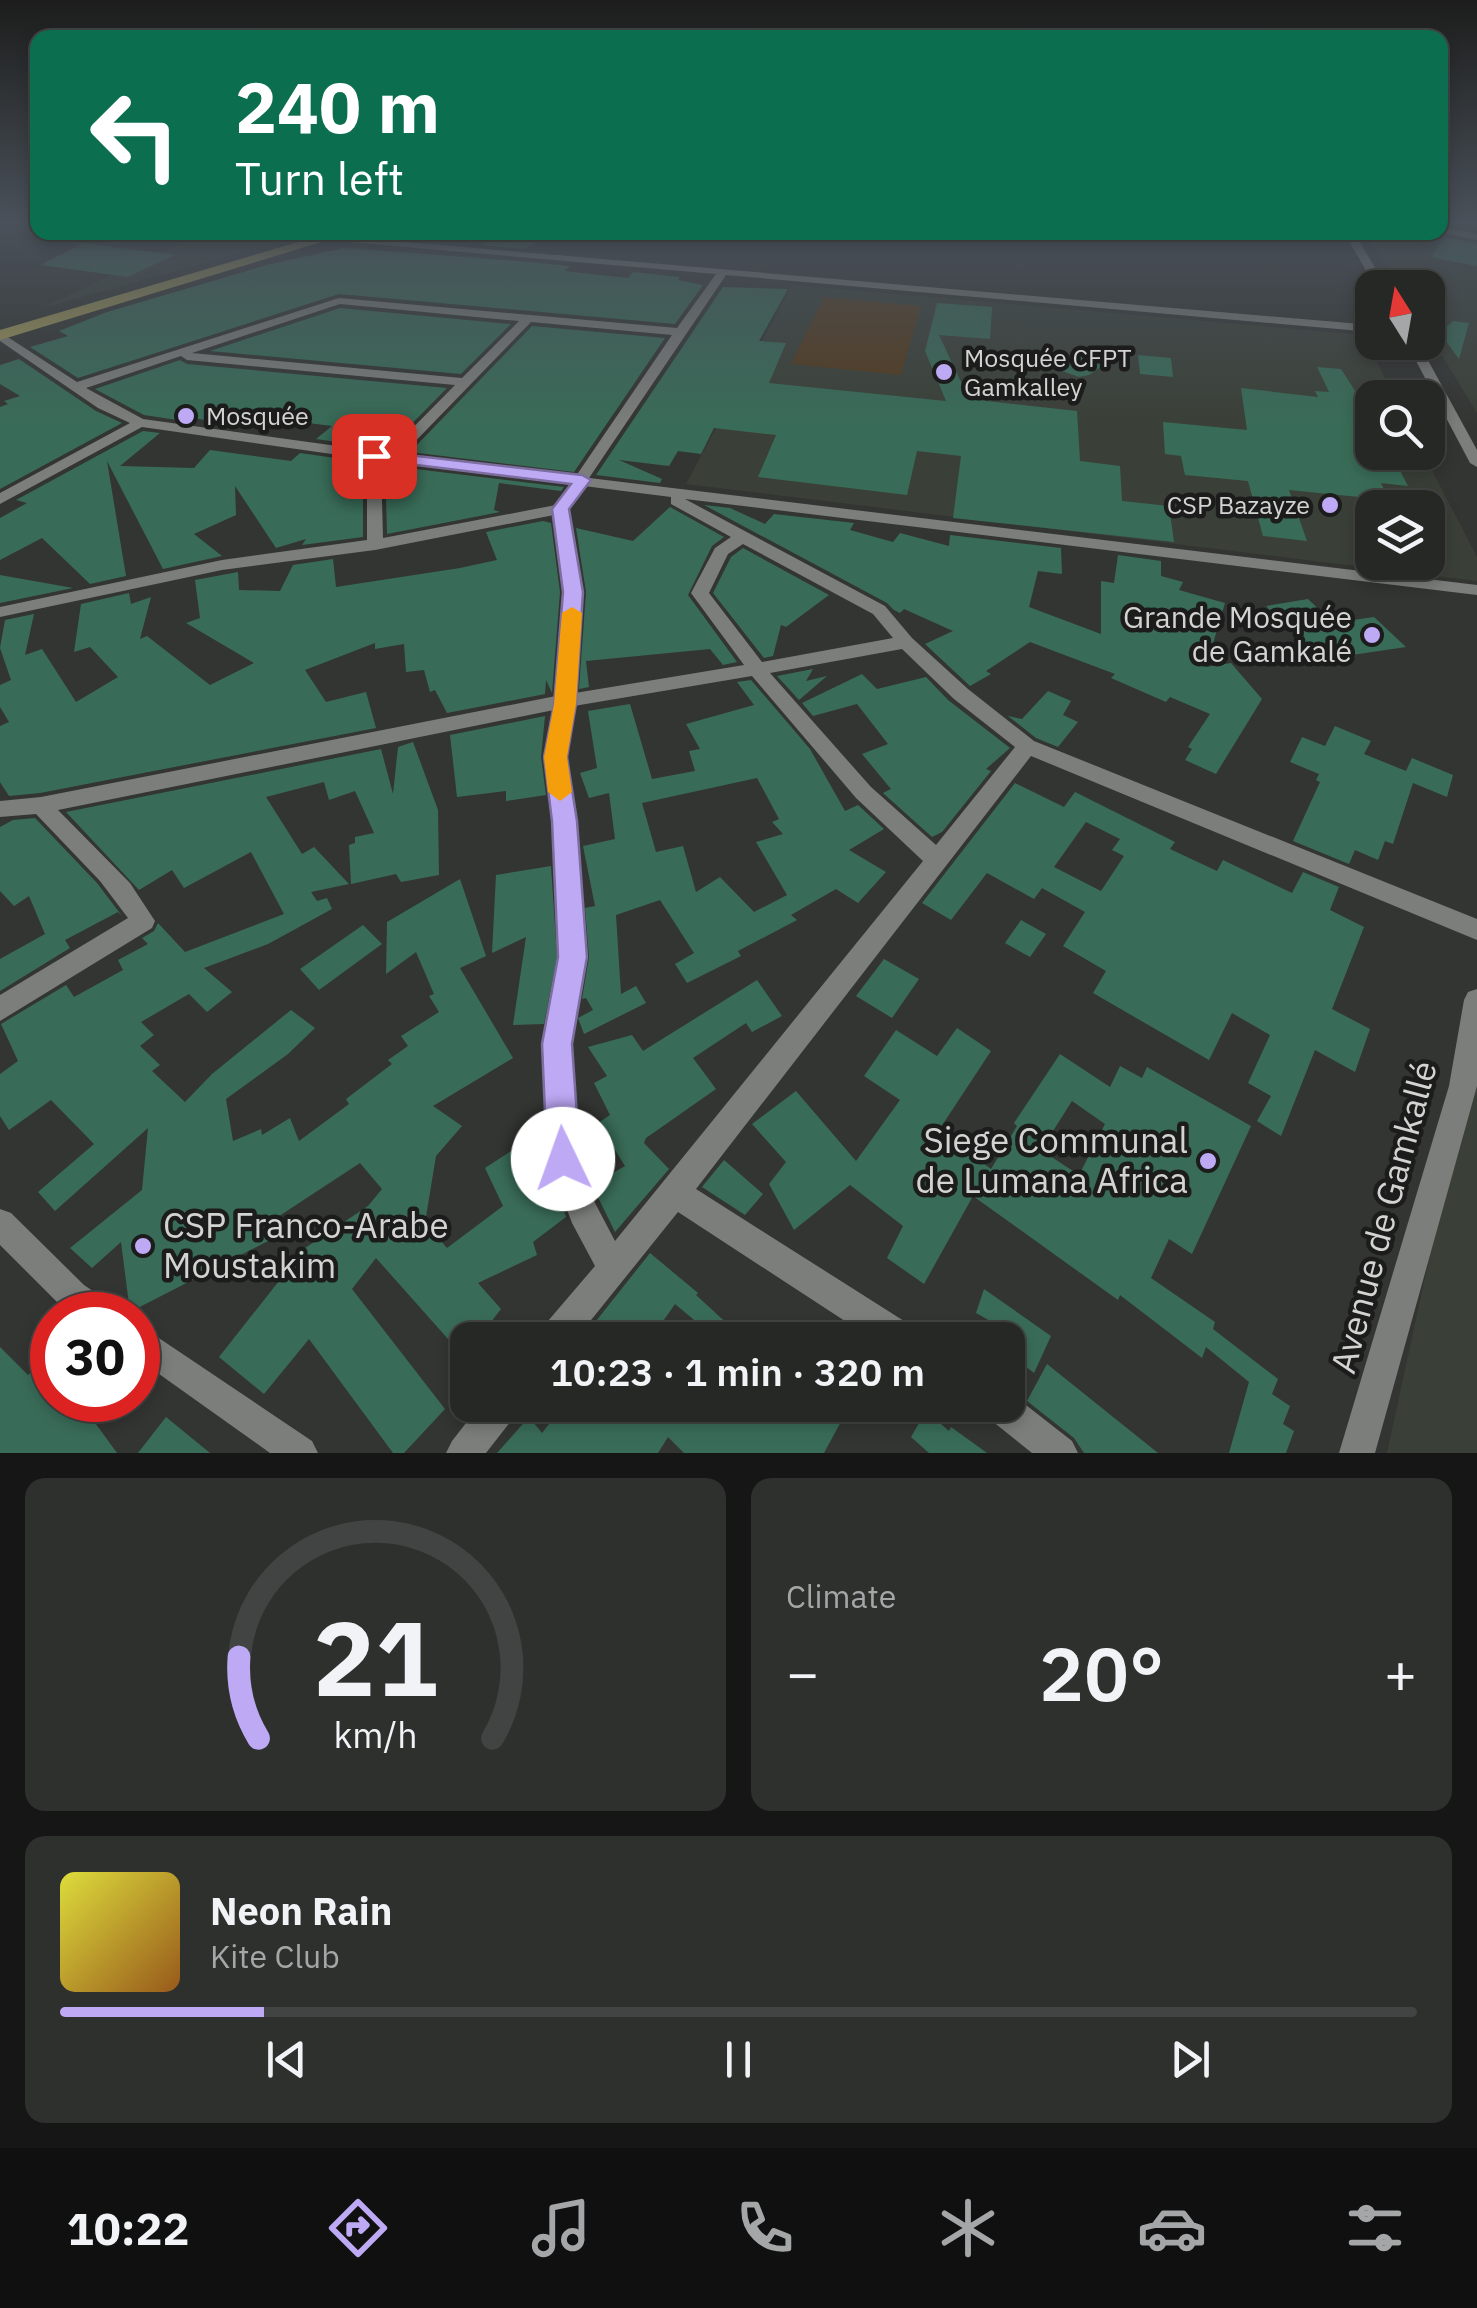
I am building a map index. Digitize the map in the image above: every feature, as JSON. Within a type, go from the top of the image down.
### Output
[{"type":"highway","points":[[0,326],[129,290]]},
{"type":"highway","points":[[0,336],[149,290]]},
{"type":"street","points":[[0,612],[222,565],[374,545],[560,509],[710,290]]},
{"type":"street","points":[[921,290],[1355,327]]},
{"type":"street","points":[[75,387],[339,301],[680,332]]},
{"type":"street","points":[[374,545],[382,457],[528,318]]},
{"type":"street","points":[[0,336],[75,387],[140,422],[382,457],[1477,590]]},
{"type":"street","points":[[178,355],[464,382]]},
{"type":"street","points":[[1422,360],[1477,463]]},
{"type":"street","points":[[0,498],[140,422]]},
{"type":"street","points":[[682,491],[676,501],[679,505],[880,610],[906,642],[961,694],[1026,746],[1477,930]]},
{"type":"street","points":[[560,509],[573,592],[565,704],[555,757],[564,821],[572,957],[557,1044],[563,1159],[583,1212],[612,1267]]},
{"type":"street","points":[[744,536],[722,551],[700,592],[757,669],[851,781],[936,858]]},
{"type":"street","points":[[0,809],[41,805],[296,756],[459,719],[565,704],[906,642]]},
{"type":"street","points":[[568,1322],[676,1194],[1026,746]]},
{"type":"street","points":[[0,1009],[143,922],[88,854],[41,805]]},
{"type":"street","name":"Avenue de Gamkallé","points":[[1357,1453],[1463,1086],[1477,1000]]},
{"type":"street","points":[[676,1194],[875,1322]]},
{"type":"street","points":[[0,1224],[69,1292]]},
{"type":"street","points":[[160,1355],[300,1453]]},
{"type":"street","points":[[464,1453],[489,1422]]},
{"type":"street","points":[[1021,1422],[1060,1453]]},
{"type":"shaded area","points":[[80,290],[108,290],[39,309]]},
{"type":"shaded area","points":[[789,290],[847,290],[1355,334],[1355,360],[1376,360],[1386,380],[1355,380],[1355,470],[1432,470],[1442,490],[1355,490],[1355,566],[686,484]]},
{"type":"shaded area","points":[[1445,290],[1477,290],[1477,413],[1445,360]]},
{"type":"shaded area","points":[[824,297],[921,306],[901,375],[791,364]]},
{"type":"shaded area","points":[[1445,495],[1477,557],[1477,581],[1445,577]]},
{"type":"shaded area","points":[[1477,1038],[1477,1453],[1387,1453]]},
{"type":"building","points":[[183,290],[700,290],[675,324],[339,294],[78,378],[30,347],[68,336],[59,331]]},
{"type":"building","points":[[721,290],[788,290],[759,341],[786,343],[769,383],[946,401],[925,351],[937,303],[992,307],[990,339],[939,335],[969,399],[1077,411],[1080,461],[1120,466],[1122,501],[1169,506],[1174,542],[953,518],[961,456],[917,451],[907,495],[758,477],[776,435],[714,428],[701,454],[678,451],[669,466],[619,460],[662,479],[660,483],[596,475]]},
{"type":"building","points":[[340,308],[511,324],[461,374],[210,351]]},
{"type":"building","points":[[1453,321],[1469,323],[1459,359],[1445,340],[1445,328]]},
{"type":"building","points":[[532,326],[665,338],[574,472],[410,452]]},
{"type":"building","points":[[1079,353],[1116,357],[1089,375],[1079,377],[1062,371]]},
{"type":"building","points":[[1138,355],[1171,358],[1173,377],[1140,374]]},
{"type":"building","points":[[19,359],[96,411],[122,423],[0,489],[0,407],[8,404],[4,401],[20,396],[0,384],[0,365]]},
{"type":"building","points":[[180,360],[187,364],[447,388],[387,449],[316,439],[332,426],[260,417],[245,427],[182,416],[177,420],[144,415],[95,389]]},
{"type":"building","points":[[1317,367],[1341,369],[1355,391],[1355,470],[1400,470],[1408,486],[1381,483],[1384,490],[1355,490],[1355,497],[1289,490],[1307,541],[1263,536],[1248,481],[1185,475],[1181,456],[1165,454],[1163,422],[1247,430],[1241,388],[1318,397],[1315,391],[1329,392]]},
{"type":"building","points":[[143,431],[160,433],[120,466],[194,468],[210,450],[291,461],[300,453],[363,462],[363,537],[302,545],[306,539],[276,548],[235,486],[236,515],[194,534],[222,556],[163,569],[107,461],[126,576],[90,584],[42,538],[0,560],[0,518],[27,503],[16,500]]},
{"type":"building","points":[[385,465],[564,487],[561,491],[499,483],[494,510],[500,512],[387,534]]},
{"type":"building","points":[[704,505],[730,508],[765,524],[774,514],[854,523],[850,530],[893,542],[900,533],[949,546],[950,535],[1061,548],[1062,574],[1038,571],[1029,607],[1101,634],[1101,581],[1114,583],[1118,555],[1161,561],[1161,576],[1183,582],[1179,590],[1225,603],[1206,667],[1231,663],[1262,699],[1216,774],[1185,760],[1192,749],[1188,747],[1210,714],[1170,697],[1166,702],[1111,678],[1115,674],[1030,642],[970,686],[925,644],[953,631],[904,609],[900,613],[894,610]]},
{"type":"building","points":[[670,507],[724,537],[712,546],[688,595],[737,662],[723,665],[710,649],[586,661],[589,687],[579,689],[586,592],[576,528],[633,541]]},
{"type":"building","points":[[543,521],[551,523],[560,592],[552,693],[546,680],[545,694],[447,713],[435,690],[430,692],[424,670],[406,672],[404,644],[375,649],[375,643],[305,670],[326,702],[366,692],[376,728],[40,793],[9,796],[0,782],[0,726],[9,722],[0,707],[0,685],[11,680],[0,648],[5,620],[34,614],[25,655],[42,649],[76,702],[118,677],[90,647],[74,652],[81,604],[129,593],[131,604],[151,597],[140,639],[147,636],[210,685],[254,663],[186,623],[200,618],[195,580],[238,572],[239,590],[280,591],[293,565],[333,559],[336,587],[460,568],[497,560],[486,532]]},
{"type":"building","points":[[743,548],[829,595],[786,627],[781,625],[773,656],[764,658],[713,593],[731,557]]},
{"type":"building","points":[[0,575],[73,588],[0,603]]},
{"type":"building","points":[[1308,599],[1333,623],[1374,617],[1406,647],[1318,660],[1266,606]]},
{"type":"building","points":[[813,669],[806,681],[827,676],[799,700],[777,676]]},
{"type":"building","points":[[862,674],[877,689],[926,677],[948,700],[1010,748],[986,769],[991,771],[942,832],[932,837],[883,793],[891,789],[862,754],[888,744],[857,704],[813,716],[802,703]]},
{"type":"building","points":[[751,680],[810,749],[845,811],[858,805],[884,829],[849,850],[886,872],[858,903],[836,889],[791,915],[797,920],[738,951],[741,956],[687,983],[675,964],[694,953],[660,900],[616,915],[621,994],[636,986],[646,1003],[584,1034],[578,1018],[593,1010],[586,998],[582,999],[589,957],[585,908],[595,906],[583,846],[615,839],[609,793],[589,798],[580,773],[597,768],[588,711],[630,704],[652,779],[695,771],[689,751],[700,749],[686,724],[754,705],[737,682]],"holes":[[[757,778],[779,819],[772,822],[783,834],[756,842],[787,895],[754,912],[720,877],[696,892],[683,846],[656,852],[642,803]]]},
{"type":"building","points":[[1048,691],[1071,701],[1063,715],[1078,722],[1058,747],[1036,738],[1008,716],[1022,719]]},
{"type":"building","points":[[545,716],[541,757],[546,795],[506,801],[506,791],[457,797],[450,735]]},
{"type":"building","points":[[1335,726],[1371,741],[1364,754],[1406,771],[1412,758],[1453,775],[1447,797],[1413,783],[1393,844],[1385,841],[1378,860],[1355,850],[1349,864],[1293,841],[1320,782],[1316,780],[1319,774],[1290,762],[1302,737],[1325,746]]},
{"type":"building","points":[[413,742],[438,810],[439,875],[401,882],[396,874],[351,884],[349,845],[355,843],[355,837],[374,833],[355,791],[329,800],[324,782],[266,797],[302,854],[314,847],[349,884],[311,892],[317,901],[327,898],[332,909],[268,944],[204,968],[232,992],[207,1012],[189,994],[141,1022],[154,1035],[140,1046],[160,1065],[152,1071],[185,1102],[212,1074],[291,1010],[315,1028],[288,1054],[226,1099],[233,1141],[261,1129],[262,1135],[290,1118],[299,1141],[349,1104],[346,1099],[392,1064],[388,1060],[408,1046],[401,1036],[439,1012],[429,996],[434,994],[416,952],[386,974],[387,922],[460,879],[486,956],[460,968],[513,1058],[433,1106],[462,1126],[436,1156],[425,1223],[447,1248],[503,1206],[485,1168],[536,1135],[566,1217],[533,1242],[537,1255],[478,1283],[501,1309],[491,1322],[450,1322],[450,1341],[376,1258],[352,1289],[445,1409],[404,1453],[393,1453],[309,1339],[264,1394],[219,1357],[305,1248],[368,1206],[382,1189],[360,1163],[264,1226],[268,1241],[160,1297],[160,1292],[127,1292],[121,1242],[92,1268],[70,1248],[142,1190],[148,1128],[55,1211],[38,1192],[94,1144],[51,1100],[9,1130],[0,1116],[0,1074],[18,1061],[1,1024],[66,985],[74,997],[123,970],[118,960],[148,944],[142,938],[154,931],[158,923],[185,952],[284,914],[251,852],[184,888],[172,870],[139,890],[66,812],[381,749],[393,794],[398,747]]},
{"type":"building","points":[[1015,783],[1064,807],[1075,792],[1175,842],[1170,849],[1217,871],[1223,860],[1292,893],[1303,872],[1339,887],[1330,910],[1364,927],[1332,1009],[1370,1029],[1355,1072],[1315,1050],[1281,1136],[1257,1121],[1271,1096],[1248,1083],[1270,1035],[1232,1013],[1209,1060],[1093,993],[1106,971],[1063,946],[1085,912],[1042,888],[1034,899],[987,873],[951,920],[922,903]],"holes":[[[1086,822],[1120,839],[1112,850],[1124,856],[1101,891],[1054,867]]]},
{"type":"building","points":[[35,818],[97,883],[122,916],[118,912],[65,940],[70,948],[0,991],[0,959],[45,934],[29,896],[14,906],[0,891],[0,827],[13,820]]},
{"type":"building","points":[[551,866],[557,957],[544,1024],[513,1025],[526,937],[492,953],[496,875]]},
{"type":"building","points":[[1021,920],[1046,934],[1030,957],[1005,943]]},
{"type":"building","points":[[363,925],[382,944],[319,990],[300,969]]},
{"type":"building","points":[[884,959],[919,979],[892,1018],[856,996]]},
{"type":"building","points":[[757,980],[782,1016],[752,1032],[746,1023],[693,1058],[716,1089],[646,1138],[644,1143],[669,1169],[615,1232],[592,1185],[625,1166],[598,1123],[610,1115],[594,1083],[607,1076],[588,1047],[632,1035],[643,1051]]},
{"type":"building","points":[[957,1028],[991,1051],[939,1130],[991,1169],[1017,1126],[1014,1123],[1060,1054],[1110,1087],[1120,1066],[1142,1078],[1147,1067],[1251,1126],[1192,1254],[1169,1239],[1151,1278],[1215,1322],[1213,1329],[1278,1379],[1272,1394],[1290,1406],[1283,1424],[1294,1431],[1286,1453],[1229,1453],[1249,1382],[1206,1347],[1202,1358],[1120,1295],[1118,1300],[973,1196],[924,1284],[887,1258],[903,1226],[850,1185],[794,1230],[769,1184],[786,1162],[752,1124],[796,1091],[856,1161],[900,1100],[864,1076],[896,1030],[937,1056]],"holes":[[[1072,1101],[1105,1124],[1079,1175],[1041,1150]]]},
{"type":"building","points":[[724,1160],[763,1194],[745,1215],[702,1187]]},
{"type":"building","points":[[650,1253],[725,1322],[696,1322],[675,1304],[662,1322],[595,1322]]},
{"type":"building","points":[[984,1289],[1051,1336],[1034,1373],[1025,1366],[1025,1322],[992,1322],[976,1313]]},
{"type":"building","points":[[0,1347],[30,1373],[30,1422],[94,1422],[117,1453],[0,1453]]},
{"type":"building","points":[[1047,1364],[1158,1453],[1084,1453],[1074,1438],[1027,1401]]},
{"type":"building","points":[[166,1417],[210,1453],[138,1453]]},
{"type":"building","points":[[525,1422],[533,1422],[542,1433],[551,1422],[841,1422],[824,1453],[684,1453],[668,1437],[658,1453],[497,1453]]},
{"type":"building","points":[[920,1422],[939,1422],[987,1453],[929,1453],[911,1437]]},
{"type":"slow traffic","points":[[560,792],[555,757],[565,704],[572,613]]},
{"type":"place","name":"Mosquée CFPT Gamkalley","points":[[944,372]]},
{"type":"place","name":"Mosquée","points":[[186,416]]},
{"type":"place","name":"CSP Bazayze","points":[[1330,505]]},
{"type":"place","name":"Grande Mosquée de Gamkalé","points":[[1372,635]]},
{"type":"place","name":"Siege Communal de Lumana Africa","points":[[1208,1161]]},
{"type":"place","name":"CSP Franco-Arabe Moustakim","points":[[143,1246]]},
{"type":"route","points":[[374,456],[582,480],[560,509],[573,592],[565,704],[555,757],[564,821],[572,957],[557,1044],[563,1159]]}]
